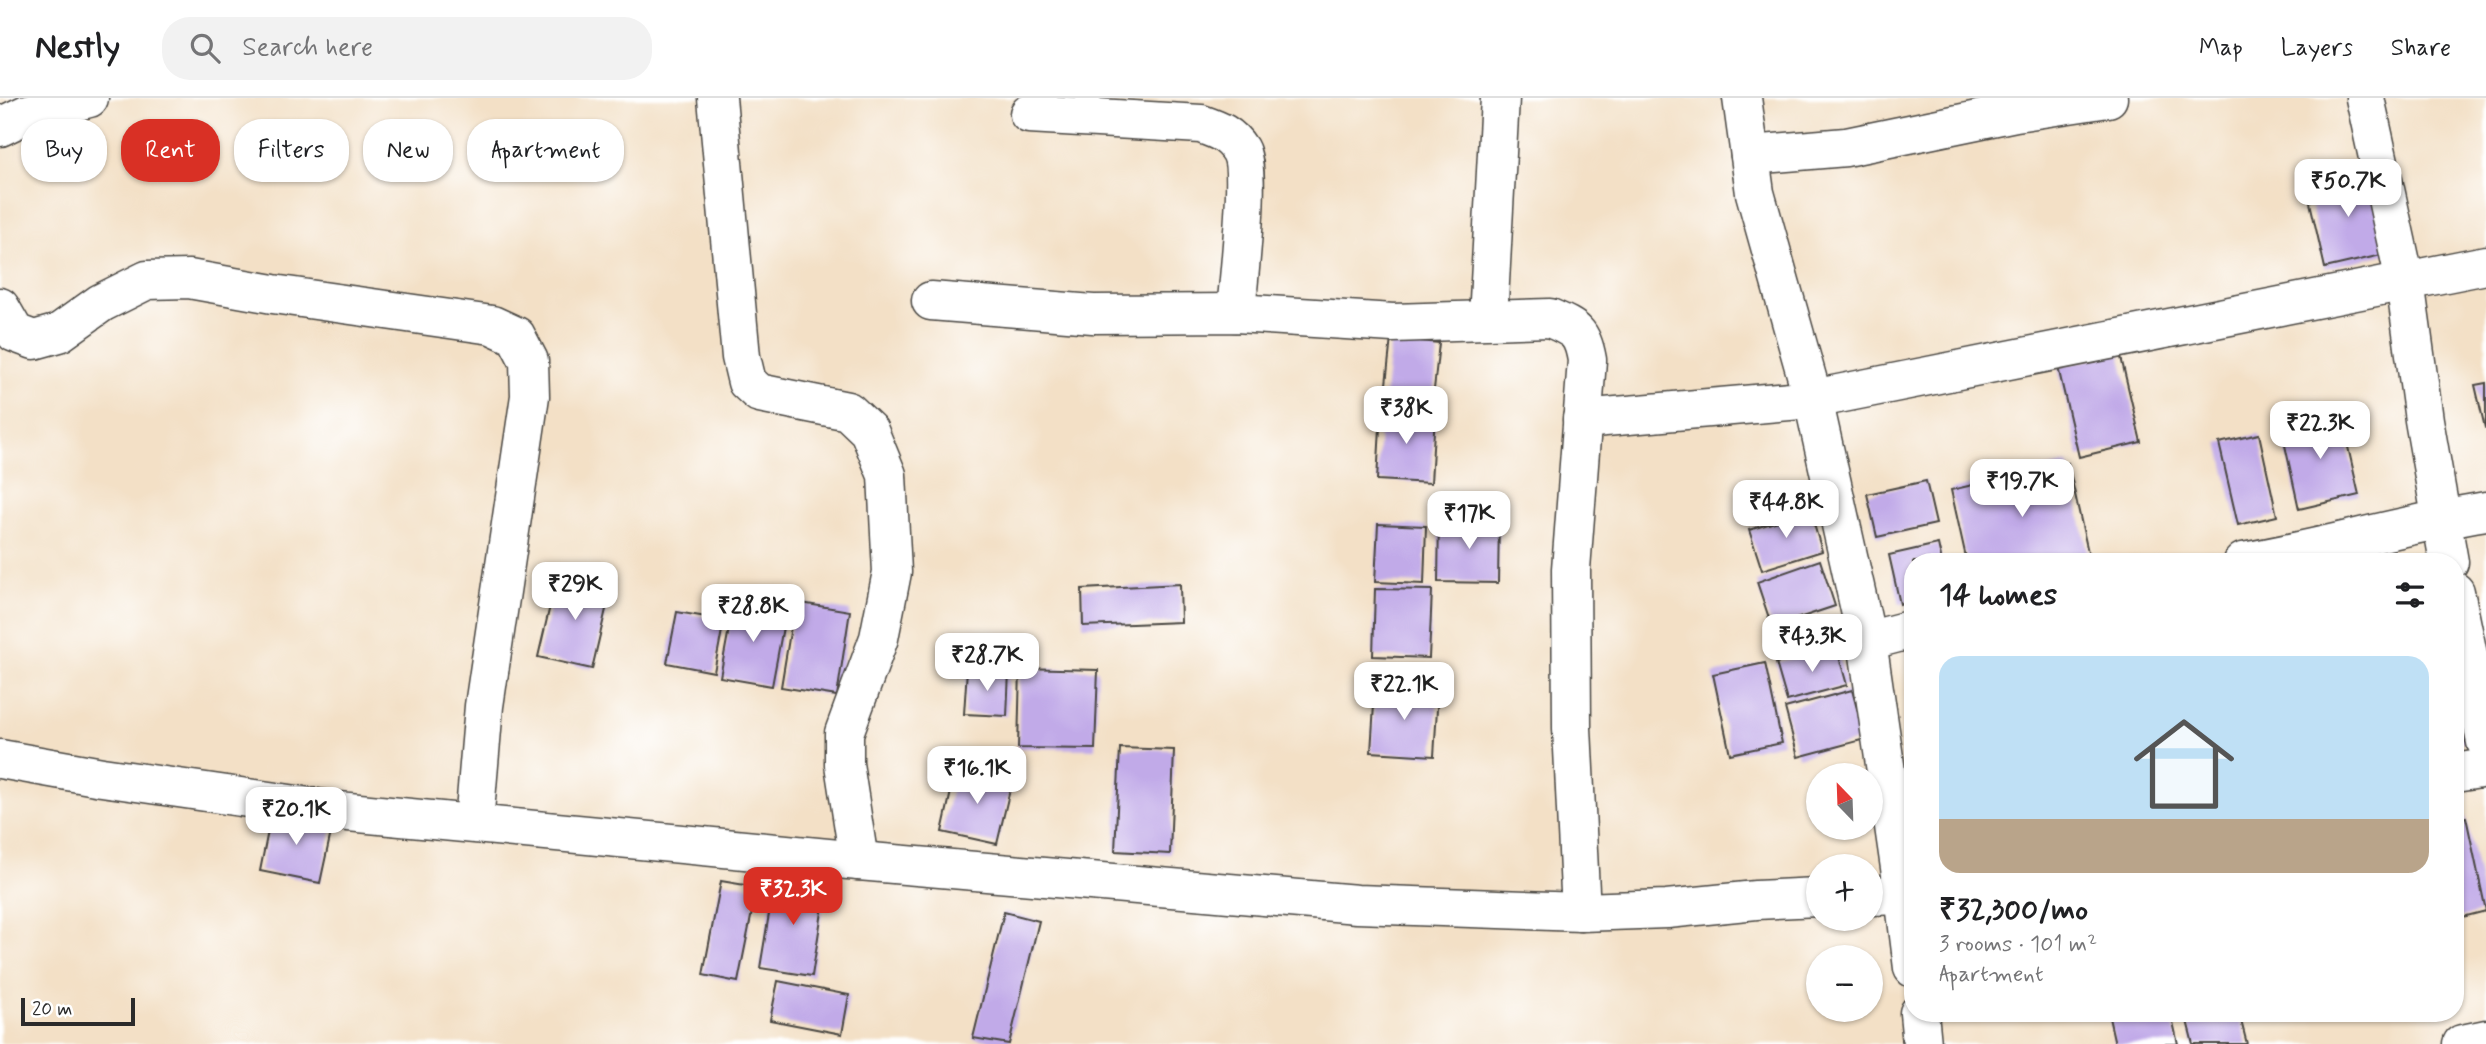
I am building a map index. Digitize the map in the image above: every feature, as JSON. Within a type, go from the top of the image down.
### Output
[{"type":"street","points":[[17,113],[89,98]]},
{"type":"street","points":[[717,98],[741,357],[747,382],[759,393],[848,411],[869,431],[887,475],[892,572],[880,638],[844,733],[844,764],[859,861]]},
{"type":"street","points":[[1488,319],[1500,98]]},
{"type":"street","points":[[1742,98],[1755,193],[1813,399],[1867,640],[1896,894],[1904,929]]},
{"type":"street","points":[[1750,155],[1846,147],[1974,109],[2108,98]]},
{"type":"street","points":[[2365,98],[2405,281],[2447,553]]},
{"type":"street","points":[[1028,114],[1201,124],[1226,132],[1242,152],[1245,189],[1236,313]]},
{"type":"street","points":[[1582,419],[1813,399],[2486,265]]},
{"type":"street","points":[[0,307],[15,333],[34,340],[59,332],[101,303],[147,280],[189,279],[273,294],[492,325],[516,336],[529,361],[530,396],[484,706],[474,823]]},
{"type":"street","points":[[931,301],[1093,314],[1236,313],[1392,323],[1550,318],[1573,328],[1584,341],[1587,360],[1571,569],[1572,727],[1581,912]]},
{"type":"street","points":[[2293,553],[2486,511]]},
{"type":"street","points":[[1867,640],[1904,631]]},
{"type":"street","points":[[2464,636],[2486,742]]},
{"type":"street","points":[[0,759],[102,777],[338,811],[859,861],[1357,904],[1581,912],[1667,909],[1806,898]]},
{"type":"street","points":[[2464,772],[2486,768]]},
{"type":"street","points":[[1920,1022],[1922,1044]]},
{"type":"street","points":[[2462,1044],[2486,1039]]},
{"type":"building","points":[[2371,169],[2390,253],[2325,268],[2306,185]]},
{"type":"building","points":[[1391,338],[1439,343],[1432,408],[1384,403]]},
{"type":"building","points":[[2120,353],[2141,442],[2079,457],[2058,367]]},
{"type":"building","points":[[2486,383],[2486,428],[2485,428],[2475,385]]},
{"type":"building","points":[[1381,410],[1435,413],[1431,483],[1377,480]]},
{"type":"building","points":[[2340,412],[2359,495],[2299,509],[2281,427]]},
{"type":"building","points":[[2259,434],[2277,516],[2238,525],[2219,443]]},
{"type":"building","points":[[2068,463],[2088,553],[1965,553],[1951,490]]},
{"type":"building","points":[[1926,481],[1936,524],[1877,537],[1867,494]]},
{"type":"building","points":[[1810,511],[1822,551],[1762,570],[1749,530]]},
{"type":"building","points":[[1439,518],[1499,519],[1498,583],[1438,582]]},
{"type":"building","points":[[1378,524],[1426,526],[1424,584],[1375,582]]},
{"type":"building","points":[[1938,544],[1940,553],[1904,553],[1904,603],[1900,604],[1889,555]]},
{"type":"building","points":[[1820,560],[1835,606],[1772,627],[1757,582]]},
{"type":"building","points":[[557,576],[611,588],[592,669],[538,657]]},
{"type":"building","points":[[1180,584],[1181,622],[1083,626],[1082,589]]},
{"type":"building","points":[[1375,589],[1432,590],[1429,658],[1373,656]]},
{"type":"building","points":[[734,602],[786,611],[772,686],[720,677]]},
{"type":"building","points":[[795,602],[850,611],[837,696],[781,687]]},
{"type":"building","points":[[677,612],[724,620],[714,672],[667,663]]},
{"type":"building","points":[[1836,646],[1847,685],[1787,701],[1776,663]]},
{"type":"building","points":[[1765,663],[1782,743],[1730,754],[1713,674]]},
{"type":"building","points":[[1020,668],[1098,670],[1095,749],[1018,748]]},
{"type":"building","points":[[967,669],[1009,671],[1007,716],[964,714]]},
{"type":"building","points":[[2464,680],[2478,738],[2464,742]]},
{"type":"building","points":[[1375,689],[1438,693],[1434,756],[1371,752]]},
{"type":"building","points":[[1852,690],[1865,739],[1798,757],[1785,708]]},
{"type":"building","points":[[1120,748],[1174,750],[1170,854],[1115,851]]},
{"type":"building","points":[[956,769],[1012,781],[997,844],[942,832]]},
{"type":"building","points":[[272,811],[333,823],[320,883],[260,871]]},
{"type":"building","points":[[2464,817],[2486,911],[2464,917]]},
{"type":"building","points":[[775,878],[826,886],[812,976],[760,968]]},
{"type":"building","points":[[721,881],[757,887],[738,982],[703,975]]},
{"type":"building","points":[[1004,912],[1039,921],[1009,1044],[973,1038]]},
{"type":"building","points":[[778,981],[849,995],[842,1034],[770,1020]]},
{"type":"building","points":[[2110,1022],[2173,1022],[2178,1044],[2115,1044]]},
{"type":"building","points":[[2187,1022],[2241,1022],[2247,1044],[2193,1044]]}]
